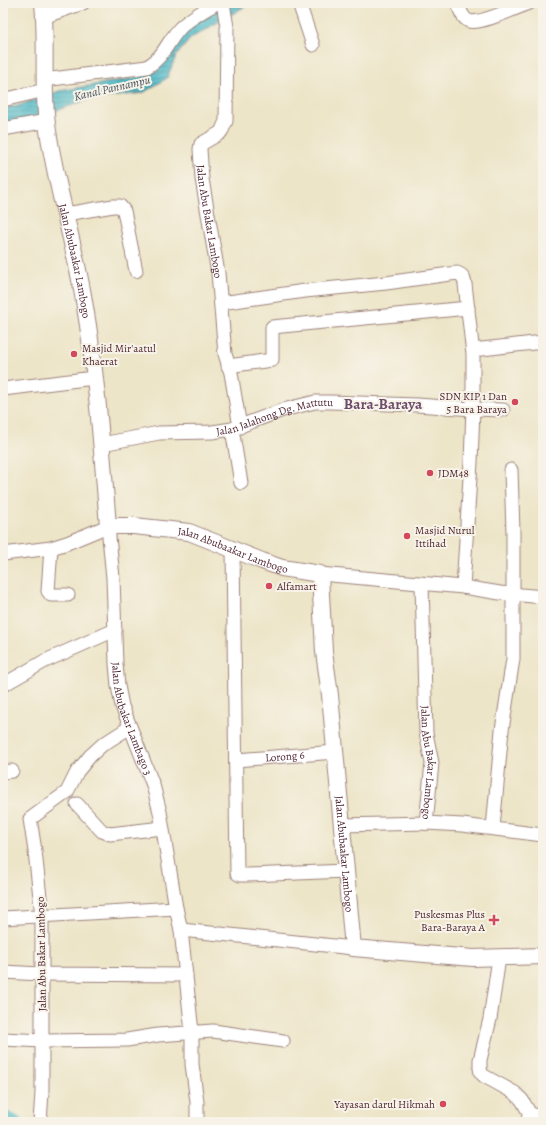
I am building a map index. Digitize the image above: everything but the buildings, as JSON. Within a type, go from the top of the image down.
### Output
[{"type":"street","points":[[44,10],[84,3]]},
{"type":"street","points":[[3,100],[45,88],[147,67],[157,60],[180,28],[188,21],[221,3]]},
{"type":"street","name":"Jalan Abu Bakar Lambogo","points":[[221,3],[227,27],[226,121],[222,130],[201,144],[200,149],[202,179],[218,273],[225,354],[232,377],[241,483]]},
{"type":"street","points":[[299,3],[313,45]]},
{"type":"street","points":[[458,3],[466,20],[476,22],[529,3]]},
{"type":"street","name":"Jalan Abubaakar Lambogo","points":[[44,10],[46,118],[54,170],[66,214],[84,301],[102,444],[108,526],[134,526],[189,532],[282,568],[320,574],[324,652],[330,695],[353,948]]},
{"type":"street","points":[[3,129],[46,118]]},
{"type":"street","points":[[66,214],[120,206],[124,211],[136,271]]},
{"type":"street","points":[[221,303],[305,291],[386,283],[457,273],[461,274],[464,278],[473,350],[471,462],[463,587]]},
{"type":"street","points":[[228,366],[272,360],[272,327],[468,308]]},
{"type":"street","points":[[473,350],[543,342]]},
{"type":"street","points":[[3,389],[94,378]]},
{"type":"street","name":"Jalan Jalahong Dg. Mattutu","points":[[102,444],[159,433],[212,432],[236,428],[283,410],[315,402],[503,410]]},
{"type":"street","points":[[493,828],[502,730],[513,659],[513,532],[511,470]]},
{"type":"street","points":[[3,554],[51,548],[68,543],[108,526]]},
{"type":"street","name":"Jalan Abubakar Lambago 3","points":[[108,526],[113,578],[118,686],[122,706],[153,785],[160,812],[186,975],[192,1032],[192,1064],[197,1102],[197,1122]]},
{"type":"street","points":[[51,548],[48,591],[51,595],[68,595]]},
{"type":"street","points":[[233,550],[237,871],[240,875],[247,876],[346,871]]},
{"type":"street","points":[[320,574],[463,587],[500,593],[543,597]]},
{"type":"street","name":"Jalan Abu Bakar Lambogo","points":[[422,584],[426,733],[432,763],[426,823],[493,828],[543,835]]},
{"type":"street","points":[[3,685],[45,660],[115,630]]},
{"type":"street","name":"Jalan Abu Bakar Lambogo","points":[[40,1122],[45,1041],[41,974],[42,916],[30,819],[67,792],[77,772],[90,756],[102,745],[130,727]]},
{"type":"street","name":"Lorong 6","points":[[236,760],[335,752]]},
{"type":"street","points":[[77,804],[102,831],[110,834],[162,828]]},
{"type":"street","points":[[342,825],[426,823]]},
{"type":"street","points":[[3,918],[176,908]]},
{"type":"street","points":[[180,930],[454,957],[499,958],[543,956]]},
{"type":"street","points":[[499,958],[490,1019],[480,1060],[481,1073],[487,1078],[515,1093],[522,1100],[528,1118],[543,1117]]},
{"type":"street","points":[[3,972],[41,974],[186,975]]},
{"type":"street","points":[[3,1039],[45,1041],[128,1040],[192,1032],[213,1031],[283,1041]]},
{"type":"water","name":"Kanal Pannampu","points":[[227,3],[251,3],[191,38],[176,56],[167,78],[143,93],[87,100],[32,119],[3,124],[3,108],[17,106],[59,91],[135,78],[157,71],[184,30]]},
{"type":"waterway","points":[[3,1116],[15,1122]]},
{"type":"place","name":"Masjid Mir'aatul Khaerat","points":[[74,354]]},
{"type":"place","name":"SDN KIP 1 Dan 5 Bara Baraya","points":[[515,402]]},
{"type":"place","name":"JDM48","points":[[430,473]]},
{"type":"place","name":"Masjid Nurul Ittihad","points":[[407,536]]},
{"type":"place","name":"Alfamart","points":[[269,586]]},
{"type":"place","name":"Puskesmas Plus Bara-Baraya A","points":[[494,920]]},
{"type":"place","name":"Yayasan darul Hikmah","points":[[443,1104]]},
{"type":"district","name":"Bara-Baraya","points":[[383,404]]}]
